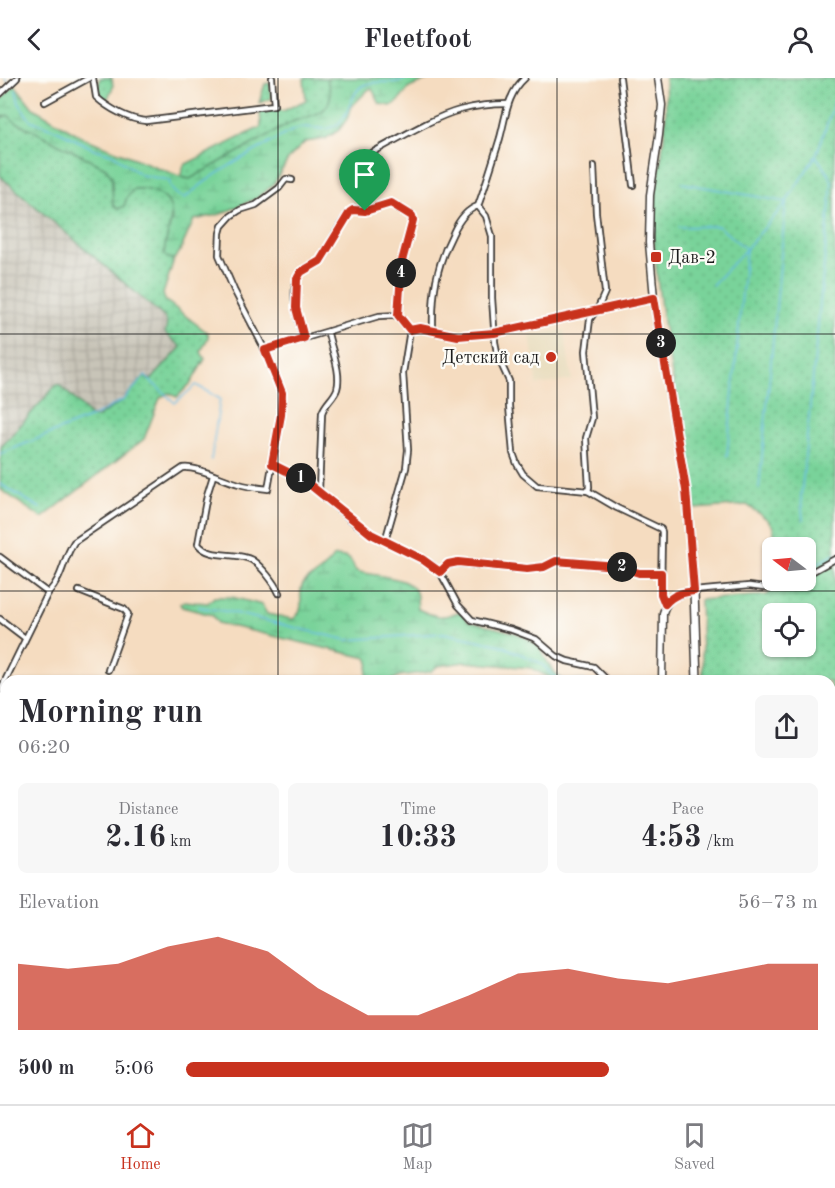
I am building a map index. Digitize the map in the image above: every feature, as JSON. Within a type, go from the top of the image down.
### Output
[{"type":"highway","points":[[694,591],[697,675]]},
{"type":"main road","points":[[658,78],[662,105],[649,220],[649,243],[654,298],[686,490],[694,591],[677,594],[665,604],[662,675]]},
{"type":"street","points":[[0,93],[17,78]]},
{"type":"street","points":[[45,102],[91,78],[96,97],[104,104],[139,121],[274,105],[272,78]]},
{"type":"street","points":[[433,330],[432,307],[441,256],[460,220],[478,206],[512,93],[525,78]]},
{"type":"street","points":[[621,78],[633,185]]},
{"type":"street","points":[[366,156],[459,110],[493,104],[508,104]]},
{"type":"street","points":[[588,491],[590,487],[586,438],[592,418],[586,351],[590,319],[605,292],[596,213],[594,166]]},
{"type":"street","points":[[8,675],[48,593],[58,583],[74,543],[183,468],[191,467],[242,485],[268,489],[281,415],[282,393],[265,350],[219,255],[220,233],[222,226],[231,216],[240,210],[256,205],[279,188],[286,178],[292,180]]},
{"type":"street","points":[[304,338],[296,308],[297,279],[301,272],[320,261],[345,218],[353,210],[365,211],[391,203],[412,216],[402,261],[398,315],[410,330],[403,373],[408,450],[406,468],[385,541]]},
{"type":"street","points":[[478,206],[486,216],[492,236],[494,333],[498,357],[509,381],[513,453],[517,464],[523,474],[537,486],[588,491],[661,529],[661,594],[665,604]]},
{"type":"street","points":[[410,330],[420,328],[458,336],[494,333],[654,298]]},
{"type":"street","points":[[265,350],[328,333],[364,320],[398,315]]},
{"type":"street","points":[[319,491],[321,486],[322,413],[324,406],[333,396],[339,379],[328,333]]},
{"type":"street","points":[[272,464],[289,471],[319,491],[356,524],[422,559],[440,572],[458,605],[472,620],[536,639],[556,656],[594,667],[603,675]]},
{"type":"street","points":[[213,476],[198,544],[202,549],[214,553],[251,559],[275,584],[279,593]]},
{"type":"street","points":[[0,557],[48,593]]},
{"type":"street","points":[[816,569],[835,559]]},
{"type":"street","points":[[440,572],[448,564],[458,562],[527,569],[544,567],[556,561],[617,566],[639,573],[661,573]]},
{"type":"street","points":[[694,591],[748,586],[762,588]]},
{"type":"street","points":[[79,591],[124,609],[128,614],[108,670]]},
{"type":"street","points":[[0,619],[25,638]]},
{"type":"street","points":[[0,627],[8,624]]},
{"type":"shaded area","points":[[0,176],[164,317],[167,323],[165,333],[181,346],[151,381],[144,377],[122,401],[96,418],[92,417],[59,384],[0,448]]},
{"type":"shaded area","name":"Детский сад","points":[[564,330],[572,380],[537,385],[530,335]]},
{"type":"green space","points":[[100,78],[112,78],[113,87],[107,100],[99,90]]},
{"type":"green space","points":[[304,78],[327,78],[330,98],[326,108],[294,121],[195,177],[190,179],[180,177],[184,165],[261,127],[260,109],[275,108],[283,111],[306,100]]},
{"type":"green space","points":[[327,78],[432,78],[409,88],[398,102],[391,106],[380,104],[372,89],[369,89],[352,106],[339,130],[325,139],[305,142],[289,158],[273,185],[257,198],[221,214],[194,220],[174,259],[164,255],[171,220],[170,205],[165,198],[148,190],[134,189],[127,197],[124,206],[118,209],[113,205],[112,177],[106,168],[14,121],[8,115],[0,118],[0,101],[15,85],[33,108],[84,138],[190,179],[294,121],[326,108],[330,98]]},
{"type":"green space","points":[[665,78],[835,78],[835,675],[703,675],[700,600],[767,595],[771,591],[816,591],[816,537],[774,537],[773,527],[768,520],[747,505],[695,509],[666,343],[653,229],[666,123]]},
{"type":"green space","points":[[270,83],[271,99],[259,103],[265,84]]},
{"type":"green space","points":[[8,115],[15,121],[106,168],[112,177],[113,205],[118,209],[124,206],[133,189],[153,191],[170,202],[171,217],[166,251],[168,258],[174,259],[163,294],[165,300],[208,333],[201,352],[205,359],[191,383],[177,397],[168,393],[160,398],[144,439],[42,518],[0,489],[1,447],[57,384],[92,417],[96,418],[122,401],[144,377],[151,380],[181,347],[165,333],[167,323],[164,317],[0,176],[0,118]]},
{"type":"green space","points":[[335,556],[343,557],[352,562],[355,570],[359,572],[405,582],[415,590],[418,609],[424,612],[447,616],[458,612],[463,614],[468,621],[516,633],[530,640],[539,647],[557,675],[544,675],[531,668],[465,662],[438,666],[430,672],[407,675],[367,675],[369,662],[367,658],[218,623],[212,615],[182,607],[180,604],[184,601],[208,603],[214,597],[232,597],[262,605],[267,614],[293,619],[300,610],[303,584]]},
{"type":"waterway","points":[[4,78],[8,81]]},
{"type":"waterway","points":[[16,90],[19,103],[30,120],[61,132],[92,148],[114,155],[141,175],[169,180],[174,192],[185,198],[226,168],[292,131],[304,127],[323,129],[339,123],[346,114],[356,92],[364,85],[375,82],[396,82],[408,78]]},
{"type":"waterway","points":[[803,520],[801,497],[832,182],[816,156],[835,101]]},
{"type":"waterway","points":[[759,489],[786,202],[815,157]]},
{"type":"waterway","points":[[682,183],[786,202]]},
{"type":"waterway","points":[[727,456],[746,249],[786,203]]},
{"type":"waterway","points":[[679,227],[718,226],[746,249],[712,285]]},
{"type":"waterway","points":[[0,454],[96,415],[123,400],[145,376],[175,403],[196,385],[220,399],[211,460]]},
{"type":"waterway","points":[[0,484],[40,508]]},
{"type":"waterway","points":[[816,564],[835,554]]},
{"type":"waterway","points":[[199,607],[230,612],[347,640],[444,633],[500,645],[541,663],[552,675]]},
{"type":"place","name":"Дав-2","points":[[656,257]]},
{"type":"place","name":"Детский сад","points":[[551,357]]},
{"type":"route","points":[[391,203],[412,216],[413,220],[402,261],[398,315],[410,330],[420,328],[458,336],[494,333],[654,298],[686,490],[694,591],[677,594],[665,604],[661,594],[661,573],[639,573],[617,566],[556,561],[544,567],[527,569],[458,562],[448,564],[440,572],[422,559],[371,534],[304,480],[272,464],[281,415],[282,393],[265,350],[304,338],[298,324],[296,308],[297,279],[301,272],[320,261],[350,212],[365,211],[391,203]]}]
